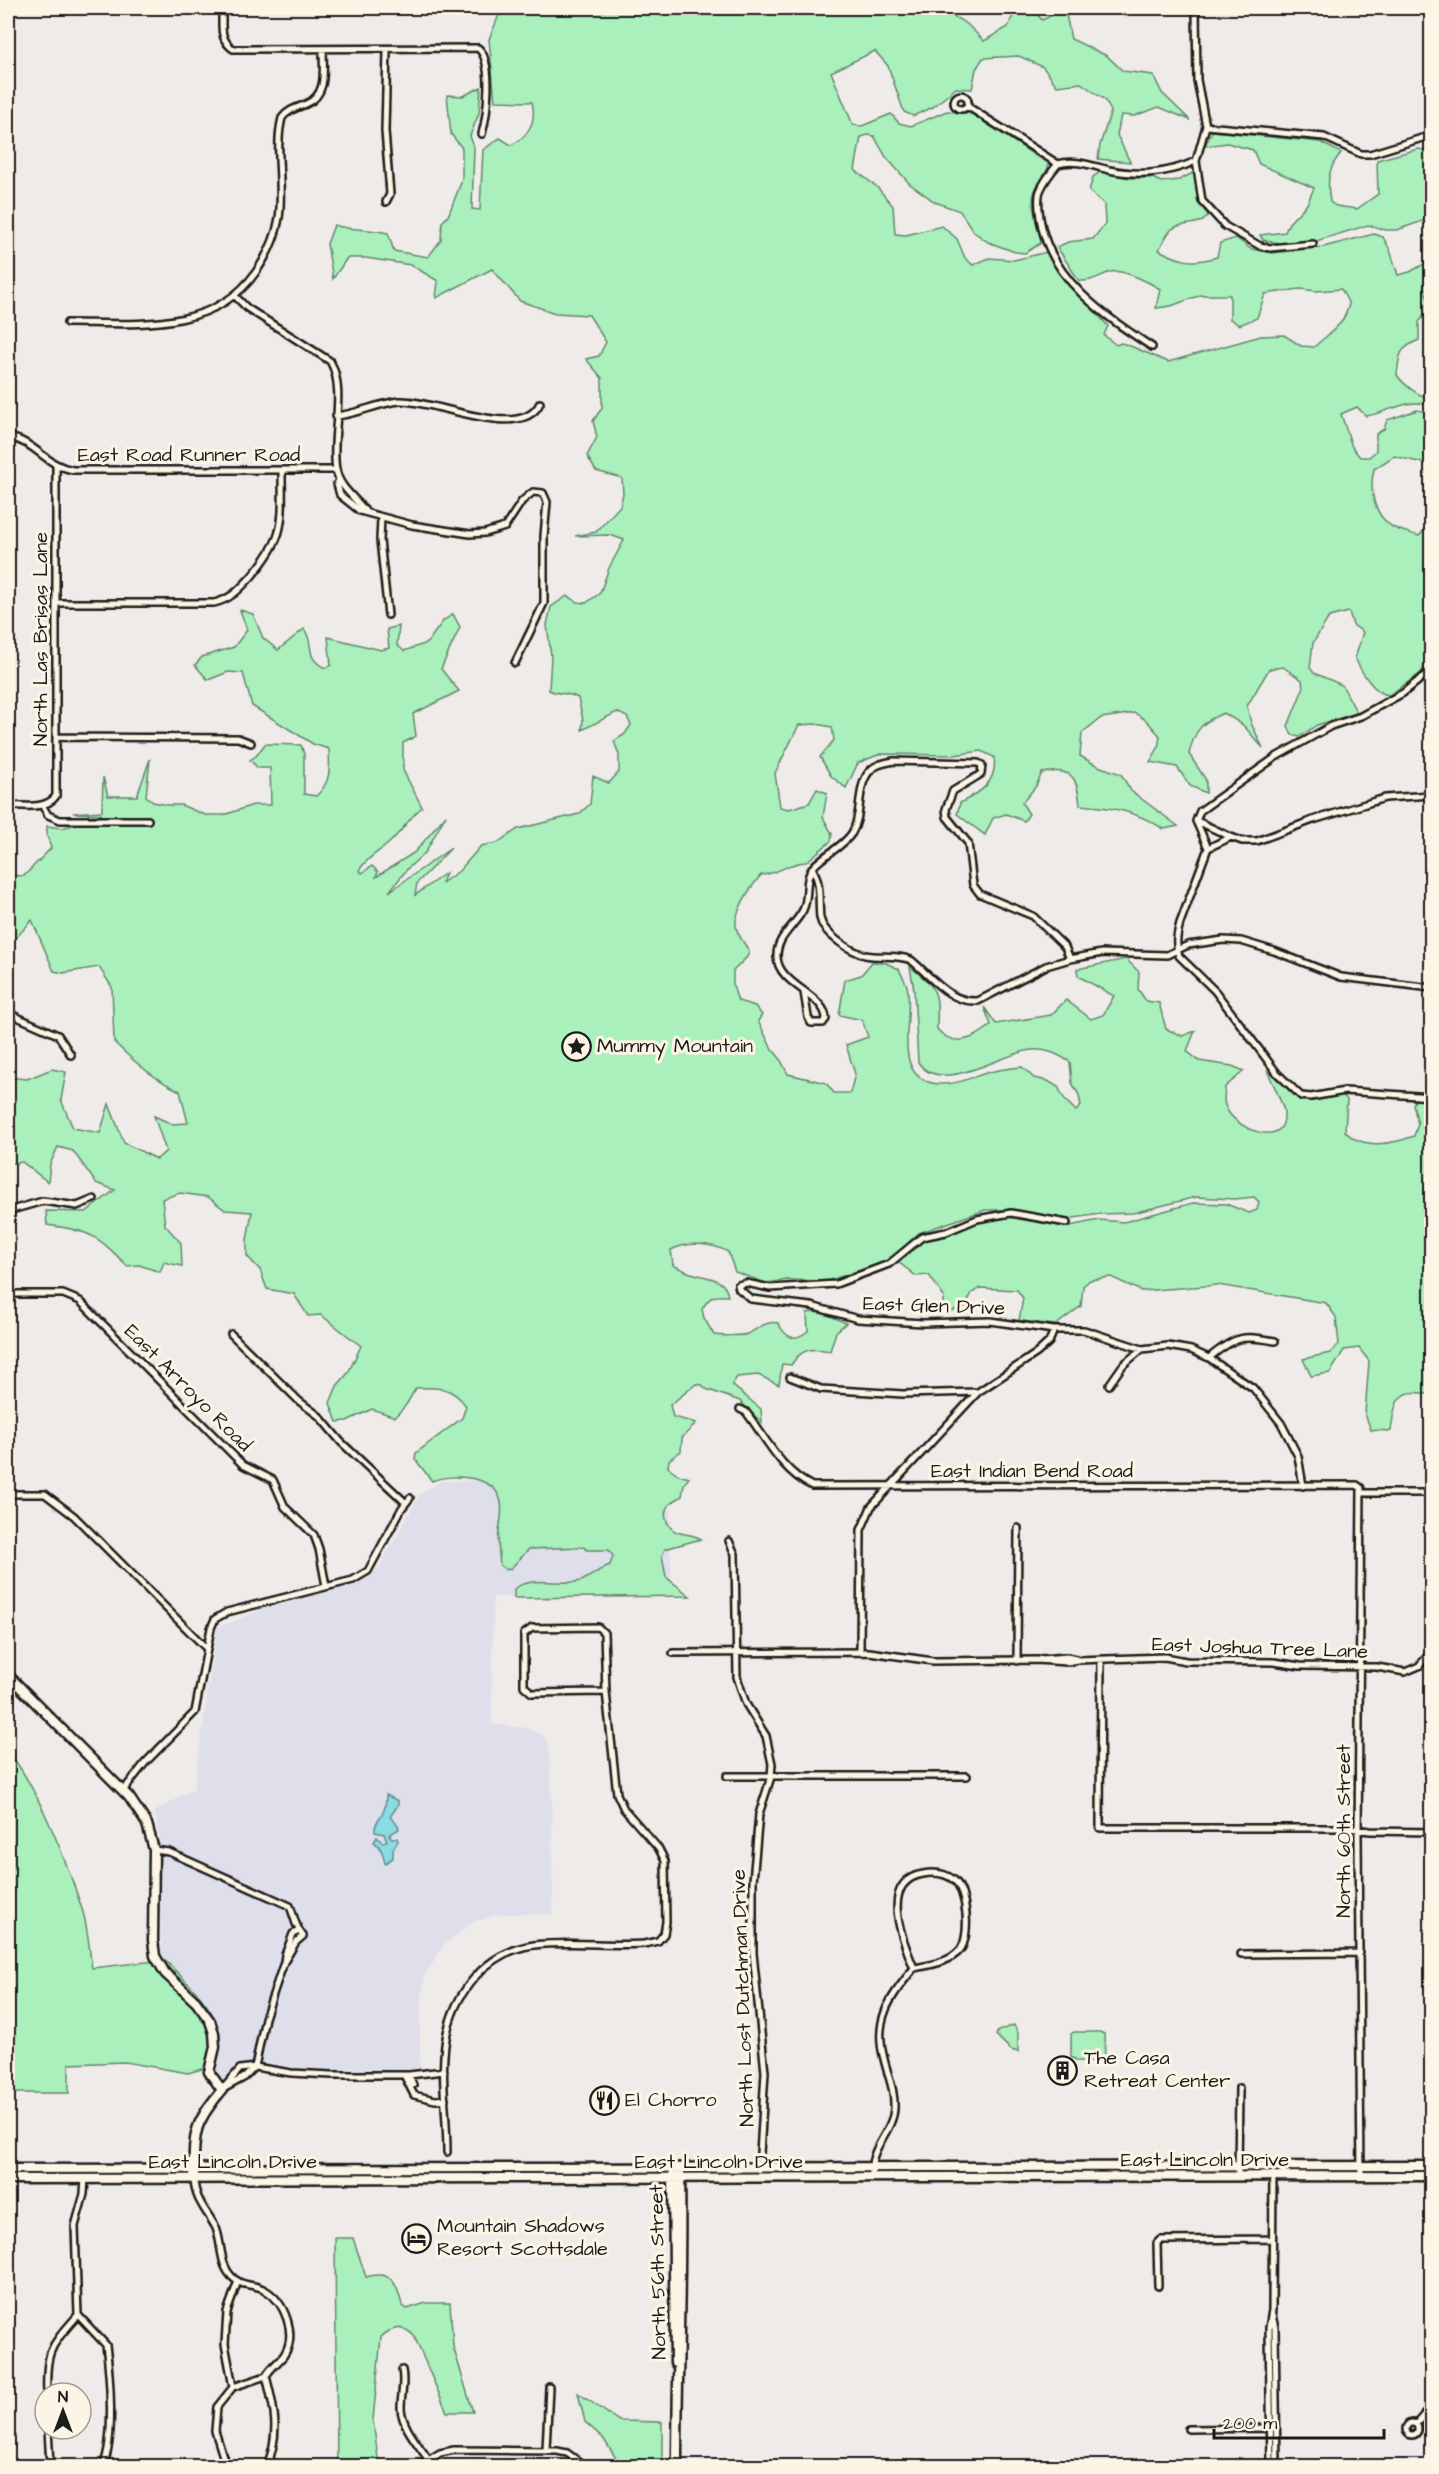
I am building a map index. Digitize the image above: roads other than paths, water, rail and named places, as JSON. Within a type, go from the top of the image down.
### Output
[{"type":"main road","points":[[8,1675],[123,1791],[143,1815],[152,1838],[155,1956],[165,1973],[196,2002],[210,2021],[215,2041],[209,2072],[222,2090],[200,2119],[195,2133],[194,2174]]},
{"type":"main road","name":"East Lincoln Drive","points":[[8,2169],[85,2174],[307,2174],[461,2170],[759,2173],[872,2168],[1361,2171],[1431,2166]]},
{"type":"main road","points":[[416,2178],[423,2174],[454,2174],[461,2170]]},
{"type":"main road","name":"East Lincoln Drive","points":[[759,2173],[872,2178],[1238,2171]]},
{"type":"main road","name":"East Lincoln Drive","points":[[1361,2171],[1431,2176]]},
{"type":"main road","name":"East Lincoln Drive","points":[[307,2174],[416,2178],[676,2173]]},
{"type":"main road","name":"North 56th Street","points":[[676,2173],[677,2466]]},
{"type":"main road","name":"East Lincoln Drive","points":[[8,2179],[85,2174]]},
{"type":"street","points":[[222,8],[223,38],[225,43],[233,49],[478,48],[484,52],[487,64],[487,100],[482,134]]},
{"type":"street","points":[[1196,8],[1198,88],[1206,126],[1196,161],[1202,201],[1231,230],[1250,242],[1270,248],[1313,244]]},
{"type":"street","points":[[67,323],[149,323],[184,320],[202,314],[235,296],[260,266],[276,232],[280,205],[282,118],[287,111],[316,99],[322,88],[323,50]]},
{"type":"street","points":[[386,202],[390,194],[385,131],[387,50]]},
{"type":"street","points":[[967,106],[1058,164],[1077,162],[1148,174],[1174,170],[1196,161]]},
{"type":"street","points":[[1206,126],[1324,137],[1361,154],[1370,154],[1431,135]]},
{"type":"street","points":[[1058,164],[1040,191],[1038,198],[1042,229],[1048,248],[1069,280],[1089,302],[1125,330],[1152,347]]},
{"type":"street","points":[[235,296],[247,308],[330,361],[336,381],[336,470],[339,479],[337,484],[340,495],[354,508],[381,518],[459,533],[485,533],[505,527],[522,501],[533,492],[543,493],[547,502],[544,536],[544,603],[514,663]]},
{"type":"street","points":[[336,416],[387,403],[407,401],[473,415],[515,419],[526,418],[533,414],[540,404]]},
{"type":"street","name":"East Road Runner Road","points":[[8,436],[26,442],[56,466],[73,470],[336,470]]},
{"type":"street","name":"North Las Brisas Lane","points":[[42,805],[49,803],[56,796],[56,466]]},
{"type":"street","points":[[56,603],[214,603],[231,597],[270,554],[278,539],[282,522],[282,470]]},
{"type":"street","points":[[381,518],[380,540],[388,615]]},
{"type":"street","points":[[1208,848],[1196,821],[1200,811],[1276,757],[1332,726],[1361,716],[1402,693],[1431,670]]},
{"type":"street","points":[[56,737],[238,738],[251,743]]},
{"type":"street","points":[[804,992],[811,1023],[823,1023],[826,1019],[824,1010],[804,992],[783,974],[778,964],[777,952],[786,931],[802,913],[808,877],[812,868],[851,833],[866,778],[876,766],[894,761],[978,763],[982,765],[981,774],[953,791],[949,796],[946,809],[947,817],[968,843],[973,885],[980,894],[1033,916],[1065,946],[1070,959]]},
{"type":"street","points":[[1196,821],[1231,837],[1257,840],[1313,819],[1385,798],[1431,795]]},
{"type":"street","points":[[8,806],[42,805],[48,815],[60,820],[148,820]]},
{"type":"street","points":[[1231,837],[1208,848],[1180,923],[1177,935],[1179,956],[1215,991],[1277,1073],[1301,1096],[1311,1097],[1345,1091],[1431,1097]]},
{"type":"street","points":[[812,868],[818,878],[820,920],[825,931],[862,954],[903,957],[911,960],[948,993],[968,1002],[978,1001],[1046,966],[1070,959],[1102,952],[1167,955],[1188,945],[1241,941],[1341,977],[1431,988]]},
{"type":"street","points":[[8,1012],[58,1035],[71,1055]]},
{"type":"street","points":[[8,1210],[43,1201],[77,1206],[94,1199]]},
{"type":"street","name":"East Glen Drive","points":[[1067,1223],[1011,1213],[977,1219],[946,1233],[922,1238],[889,1264],[836,1284],[770,1288],[738,1285],[739,1289],[751,1299],[811,1306],[858,1319],[923,1323],[990,1321],[1054,1330],[1084,1330],[1142,1349],[1168,1346],[1191,1350],[1209,1358],[1253,1388],[1281,1423],[1298,1456],[1303,1486]]},
{"type":"street","name":"East Arroyo Road","points":[[8,1294],[63,1294],[80,1301],[243,1465],[273,1480],[285,1506],[316,1540],[326,1586]]},
{"type":"street","points":[[860,1652],[861,1530],[871,1507],[978,1392],[1037,1353],[1049,1342],[1054,1330]]},
{"type":"street","points":[[123,1791],[145,1762],[195,1712],[210,1628],[215,1619],[222,1614],[353,1580],[365,1574],[408,1501],[341,1443],[319,1416],[299,1401],[231,1334]]},
{"type":"street","points":[[1209,1358],[1229,1341],[1252,1337],[1275,1341]]},
{"type":"street","points":[[1109,1385],[1123,1365],[1142,1349]]},
{"type":"street","points":[[790,1377],[821,1389],[903,1394],[978,1392]]},
{"type":"street","name":"East Indian Bend Road","points":[[740,1409],[752,1419],[775,1453],[805,1482],[820,1487],[1303,1486],[1431,1493]]},
{"type":"street","name":"North 60th Street","points":[[1360,1490],[1361,2171]]},
{"type":"street","points":[[8,1494],[45,1494],[74,1516],[207,1649]]},
{"type":"street","points":[[1017,1660],[1018,1528]]},
{"type":"street","name":"North Lost Dutchman Drive","points":[[729,1541],[735,1554],[736,1677],[746,1704],[766,1736],[772,1764],[771,1777],[759,1814],[753,1881],[754,1963],[765,2072],[759,2173]]},
{"type":"street","points":[[447,2152],[445,2036],[453,2008],[472,1980],[494,1960],[520,1948],[652,1943],[664,1934],[666,1922],[664,1855],[624,1809],[617,1794],[606,1692],[605,1638],[602,1630],[598,1628],[532,1628],[526,1631],[524,1634],[524,1686],[527,1691],[532,1693],[606,1692]]},
{"type":"street","name":"East Joshua Tree Lane","points":[[674,1653],[860,1652],[933,1661],[1036,1660],[1047,1657],[1067,1657],[1077,1660],[1165,1657],[1186,1660],[1274,1662],[1300,1666],[1359,1666],[1405,1672],[1419,1666],[1431,1651]]},
{"type":"street","points":[[1101,1659],[1100,1828],[1359,1829],[1431,1832]]},
{"type":"street","points":[[727,1776],[967,1776]]},
{"type":"street","points":[[154,1850],[169,1852],[290,1906],[301,1934],[293,1934],[285,1955],[265,2018],[255,2067],[245,2077],[222,2090]]},
{"type":"street","points":[[872,2178],[873,2158],[891,2122],[894,2110],[891,2080],[880,2044],[881,2019],[895,1991],[914,1968],[939,1963],[960,1950],[964,1941],[965,1909],[956,1881],[932,1872],[915,1875],[904,1882],[899,1894],[898,1918],[901,1937],[914,1968]]},
{"type":"street","points":[[1241,1954],[1360,1953]]},
{"type":"street","points":[[222,2090],[240,2069],[255,2067],[291,2073],[332,2075],[406,2075],[444,2071]]},
{"type":"street","points":[[406,2075],[425,2098]]},
{"type":"street","points":[[406,2075],[414,2096],[445,2099]]},
{"type":"street","points":[[1238,2171],[1239,2088]]},
{"type":"street","points":[[1273,2171],[1272,2310],[1269,2328],[1277,2466]]},
{"type":"street","points":[[46,2381],[50,2350],[78,2316],[75,2226],[84,2194],[85,2174]]},
{"type":"street","points":[[194,2174],[195,2192],[217,2233],[224,2264],[238,2281],[264,2289],[275,2298],[285,2314],[289,2335],[285,2354],[266,2376],[233,2387],[217,2407],[215,2431],[226,2466]]},
{"type":"street","points":[[1158,2286],[1157,2243],[1160,2240],[1272,2239]]},
{"type":"street","points":[[233,2387],[225,2344],[227,2312],[238,2281]]},
{"type":"street","points":[[78,2316],[106,2345],[109,2437],[108,2452],[103,2466]]},
{"type":"street","points":[[402,2370],[404,2380],[401,2409],[405,2425],[428,2459]]},
{"type":"street","points":[[266,2376],[274,2407],[275,2425],[274,2448],[267,2466]]},
{"type":"street","points":[[546,2450],[549,2387]]},
{"type":"street","points":[[1416,2424],[1431,2406]]},
{"type":"street","points":[[1188,2429],[1274,2428]]},
{"type":"street","points":[[1271,2466],[1274,2428]]},
{"type":"street","points":[[49,2441],[50,2466]]},
{"type":"street","points":[[419,2466],[440,2453],[454,2450],[546,2450],[567,2453],[585,2466]]},
{"type":"water","points":[[386,1795],[398,1801],[390,1817],[399,1829],[389,1835],[397,1838],[398,1841],[393,1849],[393,1858],[385,1863],[383,1854],[374,1842],[377,1837],[382,1842],[387,1841],[384,1834],[375,1832],[384,1810]]},
{"type":"place","name":"Mummy Mountain","points":[[576,1046]]},
{"type":"place","name":"The Casa Retreat Center","points":[[1063,2070]]},
{"type":"place","name":"El Chorro","points":[[604,2100]]},
{"type":"place","name":"Mountain Shadows Resort Scottsdale","points":[[416,2238]]}]
